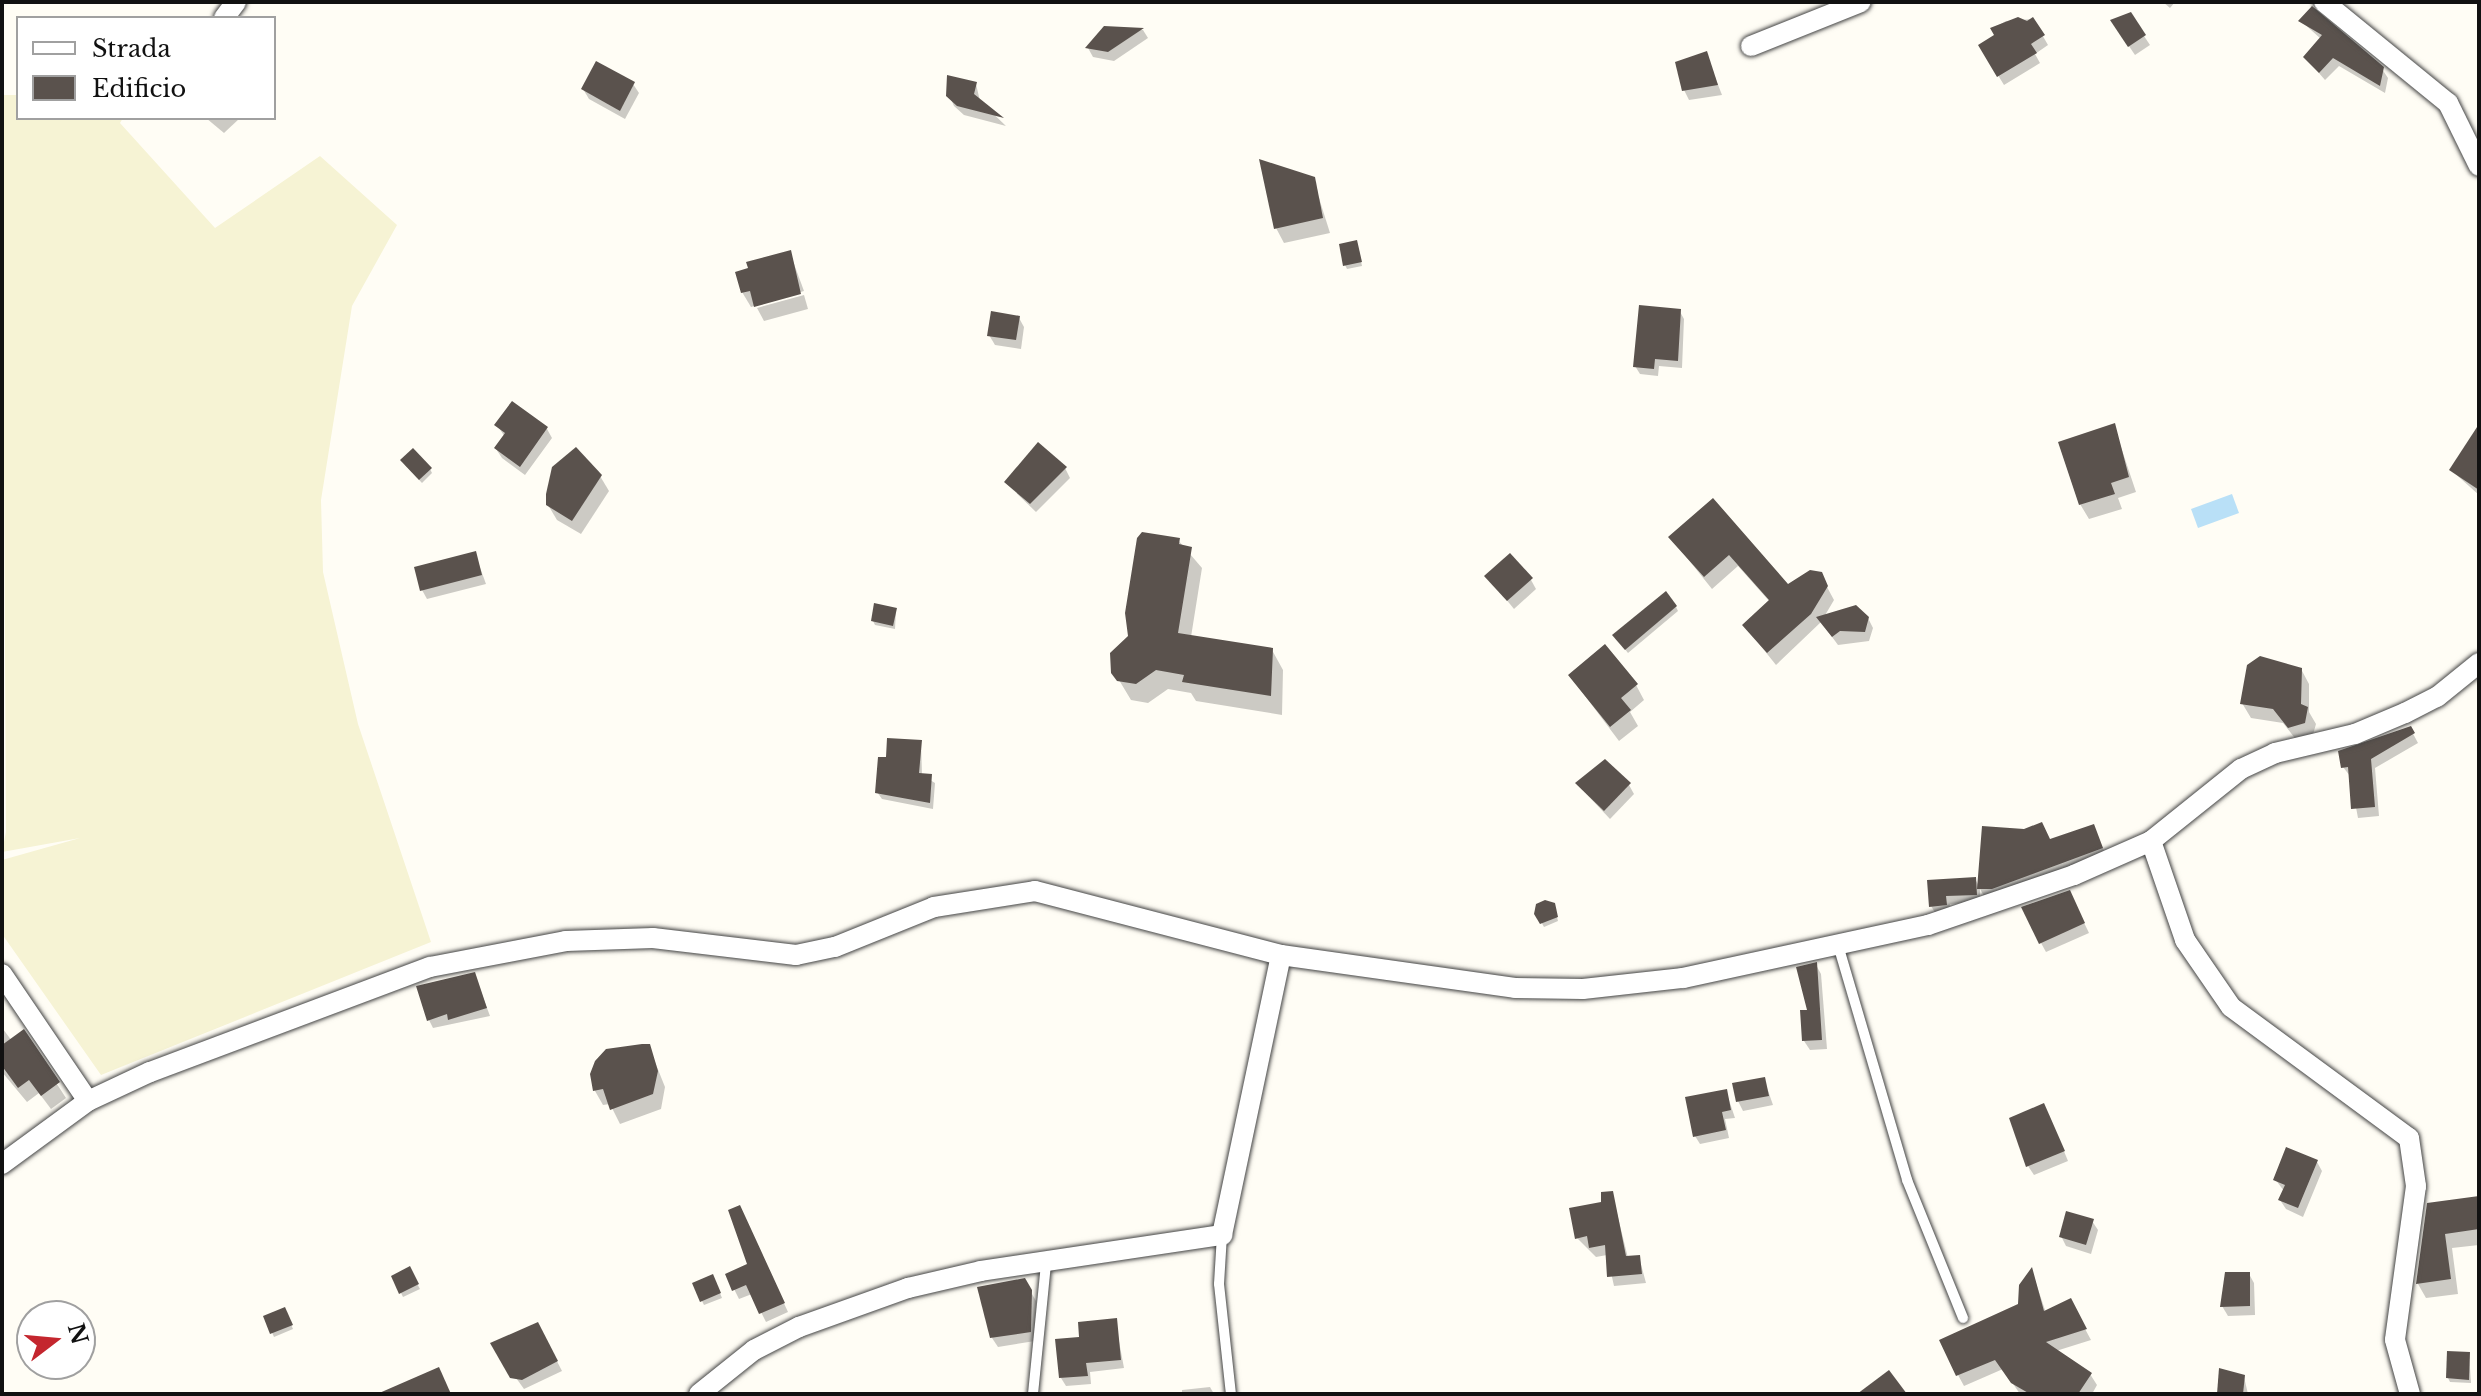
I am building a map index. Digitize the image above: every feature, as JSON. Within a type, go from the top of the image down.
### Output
[{"type":"street","points":[[1751,46],[1861,2]]},
{"type":"street","points":[[2324,2],[2448,103],[2479,166]]},
{"type":"street","points":[[2,1164],[88,1101],[150,1072],[430,967],[566,941],[653,938],[796,955],[835,947],[934,907],[1035,891],[1281,955],[1515,988],[1583,989],[1683,978],[1838,945],[1988,908],[2151,841],[2241,769],[2275,753],[2355,734],[2405,713],[2437,697],[2479,663]]},
{"type":"street","points":[[2151,841],[2185,940],[2231,1007],[2409,1138],[2416,1186],[2395,1340],[2410,1394]]},
{"type":"street","points":[[699,1394],[754,1350],[799,1327],[908,1288],[1222,1235],[1281,955]]},
{"type":"street","points":[[2,974],[88,1101]]},
{"type":"lane","points":[[1838,945],[1907,1180],[1963,1318]]},
{"type":"lane","points":[[1222,1235],[1219,1284],[1231,1394]]},
{"type":"lane","points":[[1033,1394],[1046,1263]]},
{"type":"shaded area","points":[[2,95],[16,95],[16,120],[122,120],[120,123],[215,228],[320,156],[397,225],[352,306],[321,500],[323,572],[358,724],[431,942],[101,1075],[2,934],[2,860],[80,838],[2,852],[6,832]]},
{"type":"water","points":[[2232,494],[2239,513],[2198,528],[2191,509]]},
{"type":"building","points":[[2312,6],[2384,67],[2380,86],[2333,58],[2319,73],[2303,57],[2322,35],[2298,21]]},
{"type":"building","points":[[2131,12],[2146,35],[2128,47],[2110,20]]},
{"type":"building","points":[[2018,17],[2027,21],[2033,17],[2045,35],[2031,44],[2037,53],[1997,77],[1978,45],[1994,35],[1990,28]]},
{"type":"building","points":[[1104,26],[1144,28],[1108,52],[1085,48]]},
{"type":"building","points":[[1707,51],[1718,85],[1682,91],[1675,62]]},
{"type":"building","points":[[596,61],[635,82],[620,111],[581,89]]},
{"type":"building","points":[[947,75],[977,82],[974,94],[1004,118],[957,106],[946,96]]},
{"type":"building","points":[[1259,159],[1315,177],[1323,218],[1274,229]]},
{"type":"building","points":[[1357,240],[1362,262],[1343,266],[1339,244]]},
{"type":"building","points":[[791,250],[801,294],[754,307],[750,291],[741,293],[735,272],[748,268],[746,262]]},
{"type":"building","points":[[1639,305],[1681,309],[1678,361],[1655,359],[1654,369],[1633,367]]},
{"type":"building","points":[[991,311],[1020,316],[1016,340],[987,336]]},
{"type":"building","points":[[512,401],[548,427],[520,467],[494,448],[505,433],[494,425]]},
{"type":"building","points":[[2115,423],[2129,477],[2111,483],[2115,494],[2079,505],[2058,442]]},
{"type":"building","points":[[2479,424],[2479,490],[2449,470]]},
{"type":"building","points":[[1038,442],[1067,467],[1030,504],[1004,482]]},
{"type":"building","points":[[576,447],[602,475],[572,521],[546,505],[546,494],[552,467]]},
{"type":"building","points":[[413,448],[432,468],[419,480],[400,460]]},
{"type":"building","points":[[1713,498],[1788,584],[1810,570],[1822,572],[1828,586],[1811,614],[1767,653],[1742,625],[1769,600],[1729,555],[1704,577],[1668,537]]},
{"type":"building","points":[[1142,532],[1180,538],[1179,544],[1192,547],[1178,633],[1273,648],[1271,696],[1182,682],[1184,675],[1156,670],[1136,684],[1117,681],[1111,673],[1110,653],[1128,636],[1125,613],[1137,538]]},
{"type":"building","points":[[476,551],[482,575],[420,591],[414,567]]},
{"type":"building","points":[[1510,553],[1533,578],[1507,601],[1484,576]]},
{"type":"building","points":[[1666,591],[1677,606],[1625,650],[1612,635]]},
{"type":"building","points":[[874,603],[897,608],[893,626],[871,621]]},
{"type":"building","points":[[1856,605],[1869,617],[1865,632],[1840,631],[1832,637],[1816,617]]},
{"type":"building","points":[[1605,644],[1638,684],[1621,698],[1631,710],[1610,727],[1568,675]]},
{"type":"building","points":[[2260,656],[2302,668],[2301,704],[2308,707],[2305,723],[2288,728],[2273,709],[2240,704],[2247,665]]},
{"type":"building","points":[[2411,726],[2415,733],[2371,759],[2375,807],[2351,809],[2348,767],[2341,768],[2338,751]]},
{"type":"building","points":[[887,738],[922,740],[919,773],[932,774],[930,803],[875,793],[878,757],[886,757]]},
{"type":"building","points":[[1605,759],[1631,783],[1604,811],[1575,783]]},
{"type":"building","points":[[2042,822],[2050,839],[2094,824],[2103,848],[1992,889],[1977,889],[1982,826],[2024,829]]},
{"type":"building","points":[[1976,877],[1977,895],[1946,896],[1947,905],[1929,907],[1927,880]]},
{"type":"building","points":[[2070,890],[2085,923],[2039,944],[2021,907]]},
{"type":"building","points":[[1545,900],[1555,903],[1558,917],[1540,924],[1534,914],[1536,904]]},
{"type":"building","points":[[1817,962],[1822,1040],[1802,1041],[1800,1010],[1807,1010],[1796,967]]},
{"type":"building","points":[[475,972],[487,1008],[448,1020],[447,1014],[427,1021],[416,986]]},
{"type":"building","points":[[24,1029],[60,1082],[41,1096],[29,1080],[18,1088],[2,1066],[2,1045]]},
{"type":"building","points":[[650,1044],[658,1071],[653,1094],[610,1110],[603,1089],[593,1091],[590,1074],[595,1061],[606,1049]]},
{"type":"building","points":[[1765,1077],[1769,1096],[1736,1102],[1732,1083]]},
{"type":"building","points":[[1727,1089],[1731,1110],[1722,1112],[1726,1130],[1693,1137],[1685,1097]]},
{"type":"building","points":[[2044,1103],[2065,1151],[2026,1167],[2009,1118]]},
{"type":"building","points":[[2286,1147],[2318,1160],[2298,1208],[2278,1200],[2285,1185],[2273,1180]]},
{"type":"building","points":[[1613,1191],[1626,1256],[1640,1255],[1642,1274],[1607,1277],[1605,1245],[1589,1248],[1587,1236],[1575,1239],[1569,1208],[1601,1202],[1601,1192]]},
{"type":"building","points":[[2479,1196],[2479,1229],[2445,1234],[2451,1279],[2416,1284],[2427,1203]]},
{"type":"building","points":[[740,1205],[785,1303],[759,1314],[746,1285],[732,1291],[725,1274],[747,1264],[728,1210]]},
{"type":"building","points":[[2066,1211],[2094,1219],[2086,1245],[2059,1237]]},
{"type":"building","points":[[410,1266],[419,1284],[399,1294],[391,1276]]},
{"type":"building","points":[[2032,1267],[2044,1311],[2071,1298],[2087,1329],[2046,1342],[2092,1373],[2078,1394],[2030,1394],[2011,1383],[1995,1360],[1956,1376],[1939,1340],[2018,1304],[2019,1285]]},
{"type":"building","points":[[2225,1272],[2250,1272],[2250,1306],[2220,1307]]},
{"type":"building","points":[[713,1274],[721,1293],[700,1302],[692,1283]]},
{"type":"building","points":[[1025,1278],[1032,1290],[1031,1332],[990,1338],[977,1287]]},
{"type":"building","points":[[285,1307],[293,1325],[270,1334],[263,1316]]},
{"type":"building","points":[[1117,1318],[1121,1360],[1086,1363],[1088,1376],[1059,1378],[1055,1339],[1079,1337],[1078,1322]]},
{"type":"building","points":[[538,1322],[558,1361],[522,1380],[510,1378],[490,1343]]},
{"type":"building","points":[[2447,1351],[2470,1352],[2469,1380],[2446,1378]]},
{"type":"building","points":[[439,1367],[451,1394],[377,1394]]},
{"type":"building","points":[[2219,1368],[2245,1375],[2243,1394],[2217,1394]]},
{"type":"building","points":[[1889,1370],[1907,1394],[1857,1394]]}]
